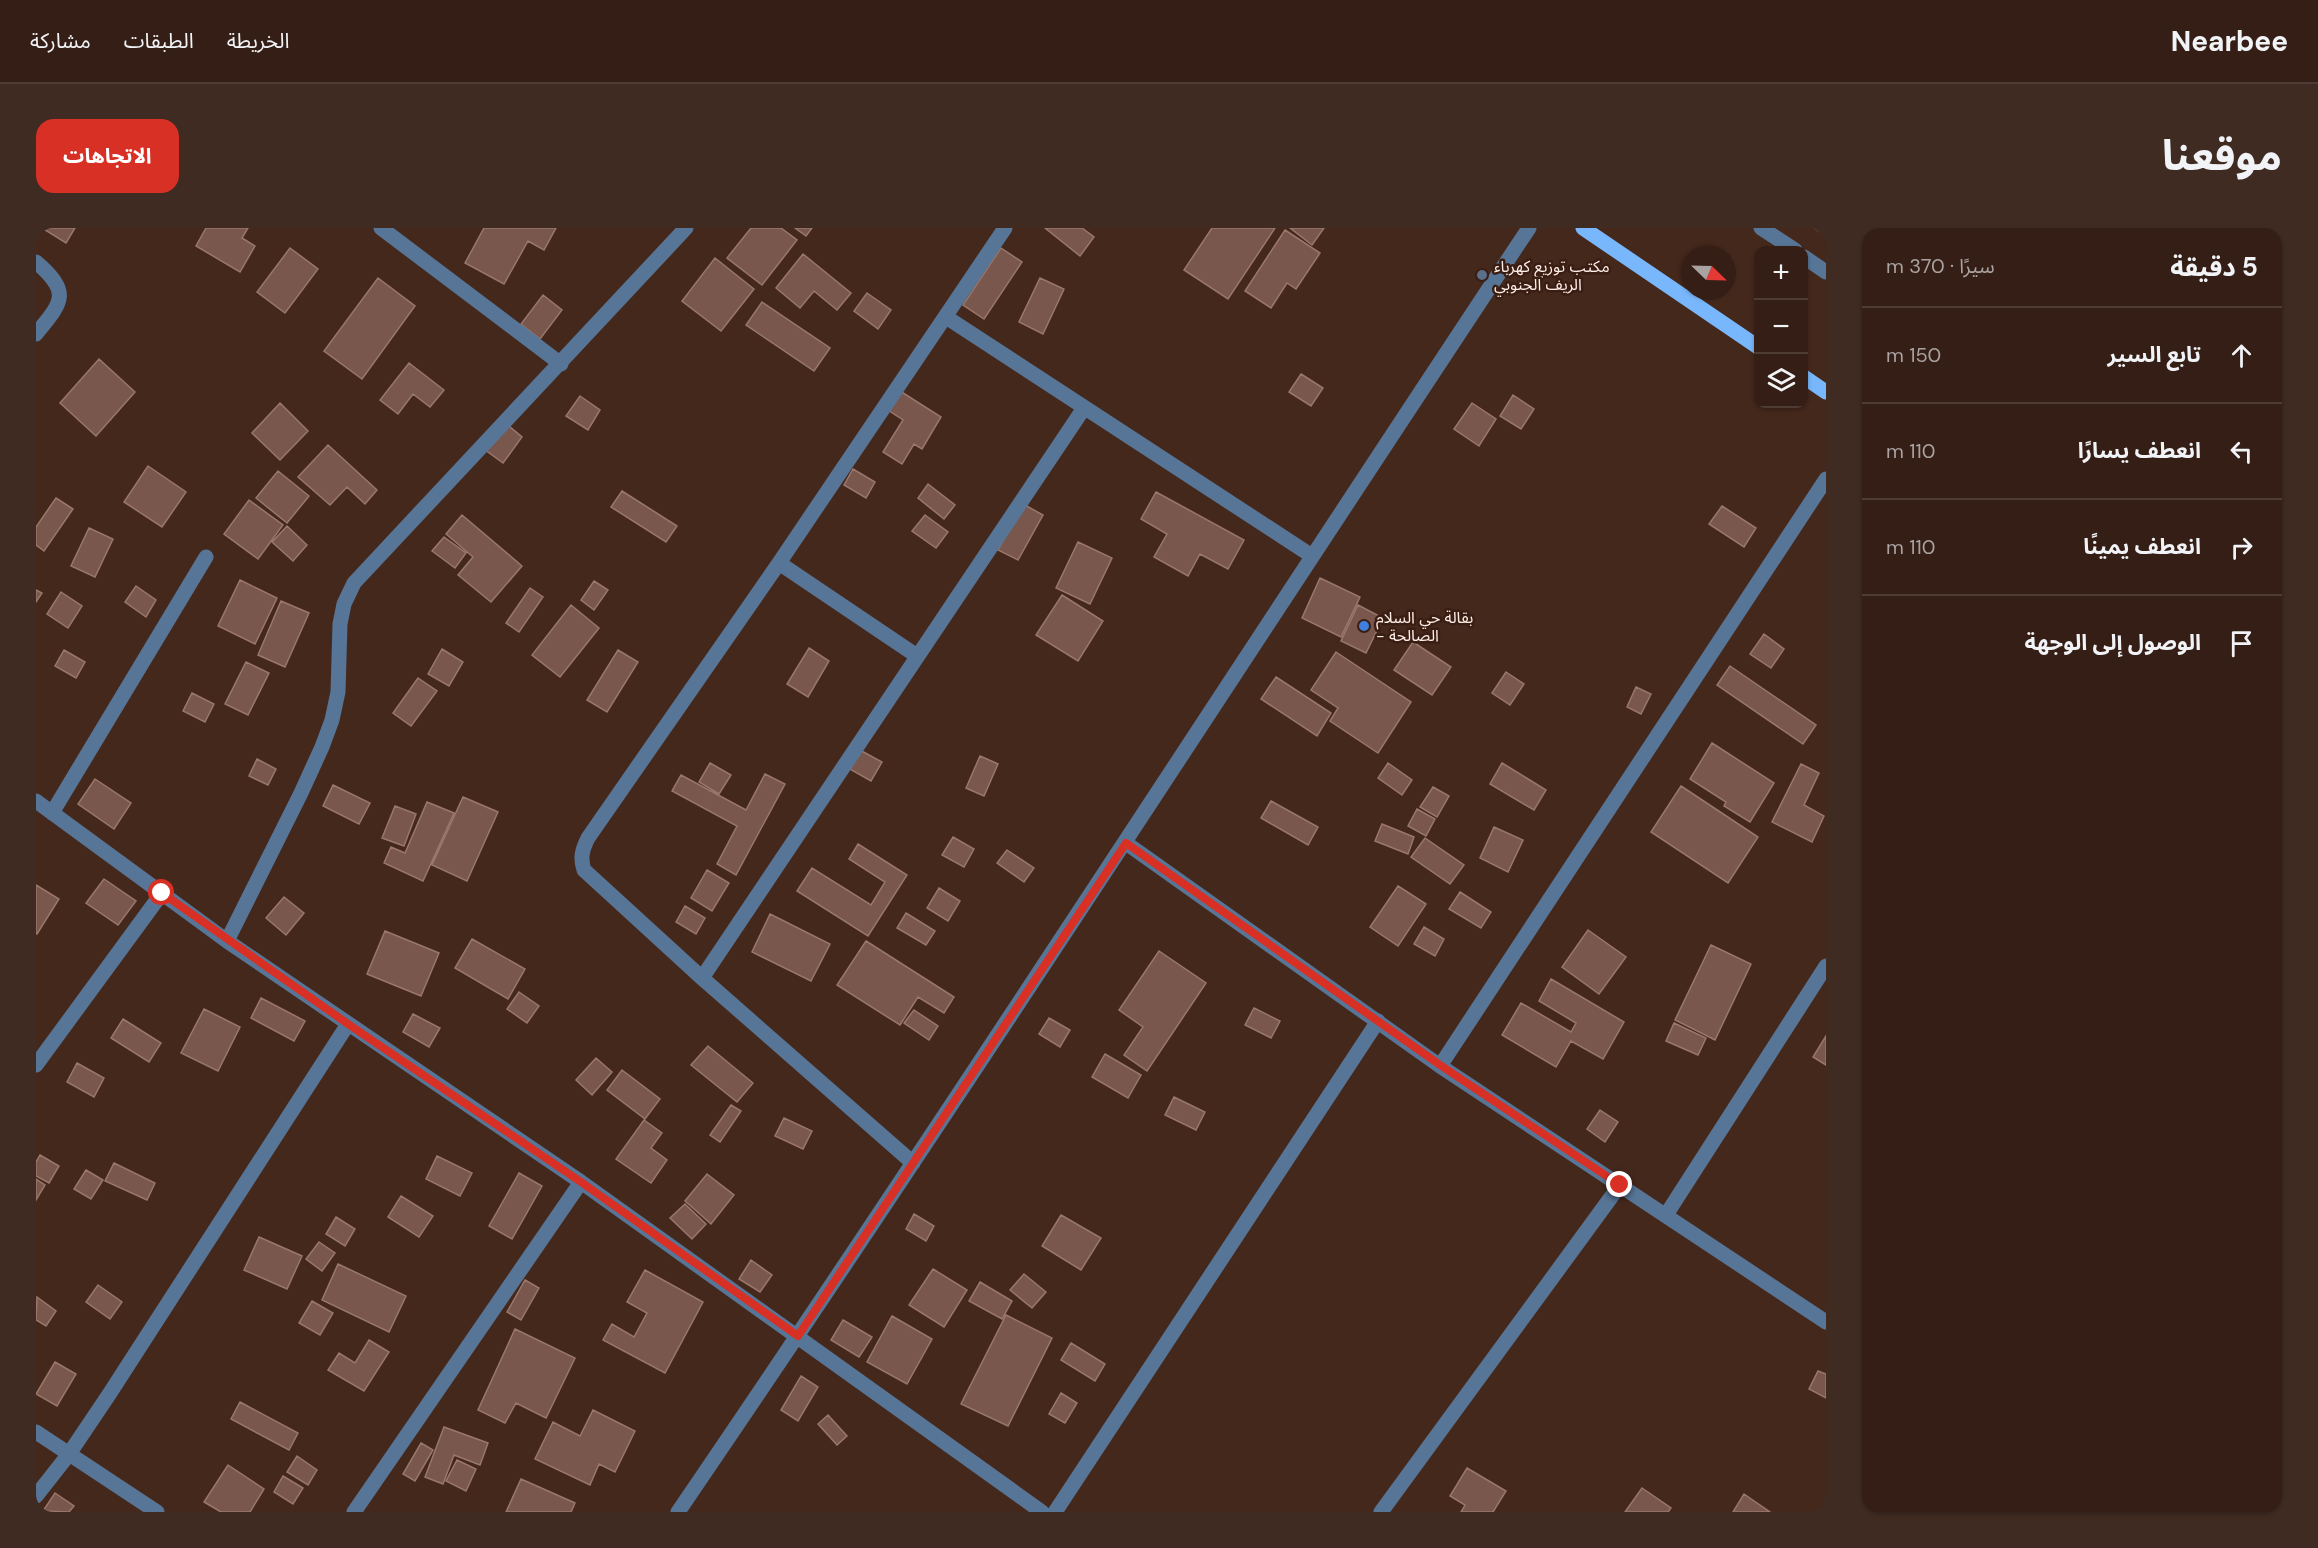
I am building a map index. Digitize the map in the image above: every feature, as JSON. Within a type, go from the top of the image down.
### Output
[{"type":"main road","points":[[1583,228],[1754,344]]},
{"type":"main road","points":[[1808,380],[1826,392]]},
{"type":"street","points":[[381,228],[561,364]]},
{"type":"street","points":[[228,941],[326,738],[338,692],[340,624],[344,604],[354,583],[686,228]]},
{"type":"street","points":[[913,1163],[702,978],[584,870],[581,860],[582,850],[595,829],[779,563],[1005,228]]},
{"type":"street","points":[[678,1512],[1126,843],[1529,228]]},
{"type":"street","points":[[1765,229],[1788,246]]},
{"type":"street","points":[[1808,259],[1826,272]]},
{"type":"street","points":[[36,262],[58,286],[60,297],[57,307],[36,334]]},
{"type":"street","points":[[946,317],[1312,556]]},
{"type":"street","points":[[702,978],[1084,408]]},
{"type":"street","points":[[1440,1065],[1826,479]]},
{"type":"street","points":[[52,813],[206,557]]},
{"type":"street","points":[[779,563],[917,656]]},
{"type":"street","points":[[36,801],[228,941],[581,1182],[1042,1512]]},
{"type":"street","points":[[1126,843],[1440,1065],[1826,1322]]},
{"type":"street","points":[[36,1065],[162,893]]},
{"type":"street","points":[[1666,1215],[1826,966]]},
{"type":"street","points":[[1055,1512],[1378,1021]]},
{"type":"street","points":[[36,1496],[69,1454],[348,1024]]},
{"type":"street","points":[[354,1512],[581,1182]]},
{"type":"street","points":[[1381,1512],[1620,1185]]},
{"type":"street","points":[[36,1431],[156,1512]]},
{"type":"building","points":[[42,228],[75,228],[66,243]]},
{"type":"building","points":[[206,228],[248,228],[242,238],[255,246],[240,272],[196,246]]},
{"type":"building","points":[[484,228],[556,228],[544,250],[528,241],[504,284],[465,263]]},
{"type":"building","points":[[751,228],[781,228],[797,240],[762,285],[727,258]]},
{"type":"building","points":[[795,228],[812,228],[806,236]]},
{"type":"building","points":[[1045,228],[1082,228],[1094,237],[1080,256]]},
{"type":"building","points":[[1212,228],[1275,228],[1228,299],[1184,270]]},
{"type":"building","points":[[1290,228],[1324,228],[1312,245]]},
{"type":"building","points":[[1814,228],[1826,228],[1826,235]]},
{"type":"building","points":[[1285,230],[1320,253],[1296,289],[1287,283],[1271,308],[1245,291]]},
{"type":"building","points":[[290,248],[318,269],[285,313],[257,292]]},
{"type":"building","points":[[1001,248],[1022,262],[984,319],[963,305]]},
{"type":"building","points":[[803,254],[851,293],[837,310],[814,291],[800,308],[776,288]]},
{"type":"building","points":[[715,258],[754,289],[721,331],[682,301]]},
{"type":"building","points":[[378,278],[415,306],[362,379],[324,351]]},
{"type":"building","points":[[1040,278],[1064,289],[1043,334],[1019,322]]},
{"type":"building","points":[[867,293],[891,310],[878,329],[854,311]]},
{"type":"building","points":[[543,295],[562,310],[540,339],[521,324]]},
{"type":"building","points":[[762,302],[830,348],[814,371],[746,325]]},
{"type":"building","points":[[99,359],[135,392],[96,436],[60,403]]},
{"type":"building","points":[[409,363],[444,390],[430,407],[413,394],[398,414],[380,400]]},
{"type":"building","points":[[1301,374],[1323,388],[1311,406],[1289,392]]},
{"type":"building","points":[[900,391],[941,417],[922,449],[914,444],[902,464],[883,452],[903,420],[888,410]]},
{"type":"building","points":[[1513,395],[1534,409],[1521,429],[1500,416]]},
{"type":"building","points":[[580,396],[600,410],[588,430],[566,416]]},
{"type":"building","points":[[280,403],[308,431],[280,460],[252,433]]},
{"type":"building","points":[[1472,403],[1496,419],[1479,446],[1454,429]]},
{"type":"building","points":[[504,422],[522,437],[503,463],[484,449]]},
{"type":"building","points":[[328,445],[377,490],[365,504],[347,487],[330,505],[298,477]]},
{"type":"building","points":[[148,466],[186,492],[162,527],[124,502]]},
{"type":"building","points":[[853,469],[875,482],[866,498],[844,485]]},
{"type":"building","points":[[278,471],[309,496],[287,523],[256,498]]},
{"type":"building","points":[[928,484],[955,505],[944,519],[918,498]]},
{"type":"building","points":[[622,491],[677,526],[666,542],[611,507]]},
{"type":"building","points":[[1156,492],[1244,540],[1228,569],[1200,554],[1188,576],[1154,557],[1167,534],[1141,519]]},
{"type":"building","points":[[56,498],[73,509],[44,551],[36,545],[36,527]]},
{"type":"building","points":[[249,500],[283,525],[258,559],[224,534]]},
{"type":"building","points":[[1023,504],[1043,515],[1018,560],[998,550]]},
{"type":"building","points":[[1722,506],[1756,528],[1744,547],[1709,524]]},
{"type":"building","points":[[462,515],[522,566],[491,602],[458,575],[473,557],[446,534]]},
{"type":"building","points":[[925,515],[948,532],[936,548],[912,531]]},
{"type":"building","points":[[287,526],[307,545],[293,561],[272,542]]},
{"type":"building","points":[[89,528],[113,539],[95,577],[71,566]]},
{"type":"building","points":[[444,537],[466,553],[455,568],[432,551]]},
{"type":"building","points":[[1078,542],[1112,558],[1090,604],[1056,588]]},
{"type":"building","points":[[1320,578],[1360,597],[1341,637],[1302,618]]},
{"type":"building","points":[[240,580],[277,598],[255,644],[218,626]]},
{"type":"building","points":[[594,581],[608,590],[594,610],[581,600]]},
{"type":"building","points":[[136,586],[156,600],[146,617],[125,602]]},
{"type":"building","points":[[530,588],[543,597],[519,632],[506,623]]},
{"type":"building","points":[[36,590],[42,593],[36,602]]},
{"type":"building","points":[[61,592],[82,606],[68,628],[47,614]]},
{"type":"building","points":[[1062,595],[1103,621],[1078,661],[1036,635]]},
{"type":"building","points":[[281,601],[309,613],[285,667],[258,655]]},
{"type":"building","points":[[571,605],[599,628],[560,677],[532,655]]},
{"type":"building","points":[[1358,605],[1383,618],[1366,653],[1341,641]]},
{"type":"building","points":[[1764,634],[1784,649],[1771,668],[1750,654]]},
{"type":"building","points":[[1413,642],[1451,667],[1432,695],[1394,670]]},
{"type":"building","points":[[809,648],[829,661],[808,697],[787,684]]},
{"type":"building","points":[[442,649],[463,662],[449,686],[428,674]]},
{"type":"building","points":[[64,650],[85,662],[76,678],[55,666]]},
{"type":"building","points":[[618,650],[638,662],[607,712],[587,700]]},
{"type":"building","points":[[1336,652],[1411,702],[1378,753],[1330,721],[1338,708],[1311,690]]},
{"type":"building","points":[[246,662],[269,673],[248,715],[225,704]]},
{"type":"building","points":[[1730,666],[1816,725],[1803,744],[1717,685]]},
{"type":"building","points":[[1506,672],[1524,684],[1510,705],[1492,693]]},
{"type":"building","points":[[1276,677],[1331,713],[1317,736],[1261,699]]},
{"type":"building","points":[[418,678],[437,691],[411,726],[393,713]]},
{"type":"building","points":[[1636,687],[1651,694],[1641,714],[1627,707]]},
{"type":"building","points":[[192,693],[214,704],[205,722],[183,711]]},
{"type":"building","points":[[1712,743],[1774,783],[1750,822],[1724,806],[1726,802],[1690,779]]},
{"type":"building","points":[[858,749],[882,762],[871,781],[848,768]]},
{"type":"building","points":[[980,756],[998,764],[984,796],[966,788]]},
{"type":"building","points":[[257,759],[276,769],[268,785],[249,776]]},
{"type":"building","points":[[710,763],[731,775],[719,794],[699,782]]},
{"type":"building","points":[[1388,763],[1412,780],[1402,795],[1378,778]]},
{"type":"building","points":[[1502,763],[1546,790],[1534,810],[1490,784]]},
{"type":"building","points":[[1801,764],[1819,773],[1804,805],[1824,816],[1812,842],[1772,822]]},
{"type":"building","points":[[765,774],[785,784],[736,875],[717,864],[737,826],[672,791],[681,775],[746,810]]},
{"type":"building","points":[[95,779],[131,803],[114,829],[78,804]]},
{"type":"building","points":[[333,785],[370,803],[359,824],[323,806]]},
{"type":"building","points":[[1681,786],[1758,837],[1728,883],[1651,832]]},
{"type":"building","points":[[1433,787],[1449,796],[1437,817],[1420,807]]},
{"type":"building","points":[[463,797],[498,812],[467,881],[432,865]]},
{"type":"building","points":[[1271,801],[1318,827],[1308,845],[1261,818]]},
{"type":"building","points":[[427,802],[454,813],[423,881],[384,863],[391,847],[405,853]]},
{"type":"building","points":[[395,806],[416,814],[404,846],[382,838]]},
{"type":"building","points":[[1417,809],[1435,819],[1426,836],[1408,826]]},
{"type":"building","points":[[1382,824],[1414,837],[1408,854],[1375,841]]},
{"type":"building","points":[[1494,827],[1523,840],[1508,872],[1480,858]]},
{"type":"building","points":[[953,837],[974,849],[964,867],[942,855]]},
{"type":"building","points":[[1425,838],[1464,865],[1450,884],[1411,857]]},
{"type":"building","points":[[858,844],[907,875],[868,936],[797,891],[812,868],[871,905],[885,882],[849,859]]},
{"type":"building","points":[[1007,850],[1034,868],[1024,882],[997,863]]},
{"type":"building","points":[[707,870],[729,883],[712,911],[691,898]]},
{"type":"building","points":[[104,879],[136,901],[118,925],[86,903]]},
{"type":"building","points":[[36,885],[59,899],[37,934],[36,934]]},
{"type":"building","points":[[1398,886],[1426,904],[1398,946],[1370,927]]},
{"type":"building","points":[[939,888],[960,901],[948,921],[927,908]]},
{"type":"building","points":[[1460,892],[1491,912],[1481,928],[1449,909]]},
{"type":"building","points":[[284,897],[304,913],[286,935],[266,918]]},
{"type":"building","points":[[685,906],[705,918],[696,934],[676,922]]},
{"type":"building","points":[[906,913],[935,931],[926,945],[897,928]]},
{"type":"building","points":[[770,914],[830,944],[811,981],[752,952]]},
{"type":"building","points":[[1424,927],[1444,939],[1435,956],[1414,944]]},
{"type":"building","points":[[1588,930],[1626,957],[1599,994],[1562,967]]},
{"type":"building","points":[[385,931],[439,953],[421,996],[367,974]]},
{"type":"building","points":[[472,939],[525,969],[508,999],[455,968]]},
{"type":"building","points":[[866,941],[954,997],[944,1013],[918,997],[900,1025],[837,985]]},
{"type":"building","points":[[1711,945],[1751,964],[1715,1040],[1675,1020]]},
{"type":"building","points":[[1159,951],[1206,983],[1147,1071],[1124,1055],[1143,1027],[1119,1010]]},
{"type":"building","points":[[1551,979],[1624,1022],[1603,1059],[1571,1041],[1556,1067],[1502,1035],[1521,1003],[1571,1032],[1576,1023],[1539,1001]]},
{"type":"building","points":[[519,992],[539,1006],[527,1023],[507,1009]]},
{"type":"building","points":[[261,998],[305,1021],[294,1041],[251,1018]]},
{"type":"building","points":[[1254,1008],[1280,1021],[1271,1038],[1245,1025]]},
{"type":"building","points":[[204,1009],[240,1027],[218,1071],[181,1053]]},
{"type":"building","points":[[914,1010],[938,1026],[929,1040],[904,1023]]},
{"type":"building","points":[[413,1014],[440,1028],[429,1047],[403,1032]]},
{"type":"building","points":[[1049,1018],[1070,1030],[1060,1047],[1039,1034]]},
{"type":"building","points":[[123,1019],[161,1043],[149,1062],[111,1038]]},
{"type":"building","points":[[1674,1023],[1706,1038],[1698,1055],[1666,1041]]},
{"type":"building","points":[[1826,1036],[1826,1065],[1813,1057]]},
{"type":"building","points":[[708,1046],[753,1083],[737,1102],[691,1065]]},
{"type":"building","points":[[1105,1054],[1141,1075],[1128,1098],[1092,1077]]},
{"type":"building","points":[[596,1058],[612,1072],[592,1095],[576,1080]]},
{"type":"building","points":[[77,1063],[104,1078],[94,1097],[67,1082]]},
{"type":"building","points":[[622,1070],[660,1099],[645,1119],[607,1090]]},
{"type":"building","points":[[1174,1097],[1205,1112],[1196,1130],[1165,1115]]},
{"type":"building","points":[[731,1105],[741,1111],[720,1142],[710,1135]]},
{"type":"building","points":[[1600,1110],[1618,1122],[1605,1142],[1587,1129]]},
{"type":"building","points":[[784,1118],[812,1131],[803,1149],[775,1136]]},
{"type":"building","points":[[644,1120],[662,1133],[651,1148],[667,1160],[651,1183],[616,1159]]},
{"type":"building","points":[[40,1155],[59,1166],[49,1183],[36,1176],[36,1162]]},
{"type":"building","points":[[437,1156],[472,1173],[460,1196],[426,1179]]},
{"type":"building","points":[[114,1163],[155,1183],[147,1200],[105,1181]]},
{"type":"building","points":[[86,1170],[103,1180],[91,1199],[74,1189]]},
{"type":"building","points":[[519,1173],[542,1186],[512,1239],[489,1226]]},
{"type":"building","points":[[707,1174],[734,1195],[711,1224],[685,1201]]},
{"type":"building","points":[[36,1179],[45,1185],[36,1200]]},
{"type":"building","points":[[401,1196],[433,1216],[419,1237],[388,1217]]},
{"type":"building","points":[[685,1204],[706,1224],[692,1239],[670,1218]]},
{"type":"building","points":[[914,1214],[934,1226],[926,1241],[906,1229]]},
{"type":"building","points":[[1061,1215],[1101,1238],[1081,1270],[1042,1246]]},
{"type":"building","points":[[336,1217],[355,1229],[345,1246],[326,1234]]},
{"type":"building","points":[[259,1237],[302,1256],[287,1289],[244,1270]]},
{"type":"building","points":[[319,1242],[335,1253],[322,1271],[306,1259]]},
{"type":"building","points":[[751,1260],[772,1275],[760,1292],[739,1279]]},
{"type":"building","points":[[338,1264],[406,1296],[389,1332],[322,1300]]},
{"type":"building","points":[[933,1269],[967,1290],[944,1327],[909,1305]]},
{"type":"building","points":[[645,1270],[703,1302],[665,1373],[603,1340],[612,1324],[634,1337],[647,1313],[627,1302]]},
{"type":"building","points":[[1024,1274],[1046,1292],[1032,1308],[1010,1290]]},
{"type":"building","points":[[525,1280],[539,1288],[521,1320],[507,1312]]},
{"type":"building","points":[[980,1282],[1012,1301],[1002,1319],[969,1301]]},
{"type":"building","points":[[98,1285],[122,1302],[110,1319],[86,1302]]},
{"type":"building","points":[[37,1297],[56,1311],[46,1326],[36,1320]]},
{"type":"building","points":[[312,1301],[333,1313],[320,1335],[299,1323]]},
{"type":"building","points":[[1006,1315],[1052,1338],[1008,1426],[961,1404]]},
{"type":"building","points":[[892,1316],[932,1339],[907,1384],[867,1362]]},
{"type":"building","points":[[843,1320],[872,1337],[859,1357],[831,1340]]},
{"type":"building","points":[[515,1329],[575,1358],[546,1418],[516,1403],[505,1423],[478,1410]]},
{"type":"building","points":[[369,1340],[389,1352],[364,1391],[328,1370],[339,1353],[355,1363]]},
{"type":"building","points":[[1071,1343],[1105,1364],[1095,1381],[1061,1360]]},
{"type":"building","points":[[55,1362],[76,1374],[57,1406],[36,1394]]},
{"type":"building","points":[[1818,1371],[1826,1374],[1826,1398],[1809,1389]]},
{"type":"building","points":[[801,1376],[818,1387],[798,1421],[781,1410]]},
{"type":"building","points":[[1061,1393],[1077,1403],[1065,1423],[1049,1414]]},
{"type":"building","points":[[240,1402],[298,1433],[289,1450],[231,1419]]},
{"type":"building","points":[[593,1410],[635,1431],[615,1472],[599,1464],[590,1485],[535,1459],[553,1422],[580,1436]]},
{"type":"building","points":[[828,1415],[847,1436],[837,1445],[818,1424]]},
{"type":"building","points":[[444,1427],[488,1443],[480,1465],[454,1455],[443,1484],[425,1477]]},
{"type":"building","points":[[421,1443],[433,1450],[415,1481],[403,1474]]},
{"type":"building","points":[[297,1456],[317,1470],[308,1485],[287,1472]]},
{"type":"building","points":[[457,1460],[476,1469],[466,1491],[446,1481]]},
{"type":"building","points":[[228,1465],[264,1489],[250,1512],[221,1512],[204,1502]]},
{"type":"building","points":[[1467,1468],[1506,1491],[1493,1512],[1461,1512],[1465,1505],[1450,1496]]},
{"type":"building","points":[[283,1476],[303,1488],[293,1504],[274,1492]]},
{"type":"building","points":[[521,1479],[575,1503],[571,1512],[506,1512]]},
{"type":"building","points":[[1642,1488],[1671,1508],[1668,1512],[1625,1512]]},
{"type":"building","points":[[55,1493],[74,1506],[69,1512],[43,1511]]},
{"type":"building","points":[[1744,1494],[1770,1512],[1733,1512]]},
{"type":"place","name":"مكتب توزيع كهرباء الريف الجنوبي","points":[[1482,275]]},
{"type":"place","name":"بقالة حي السلام - الصالحة","points":[[1364,626]]},
{"type":"route","points":[[162,893],[348,1024],[581,1182],[798,1336],[1126,843],[1440,1065],[1620,1185]]}]
